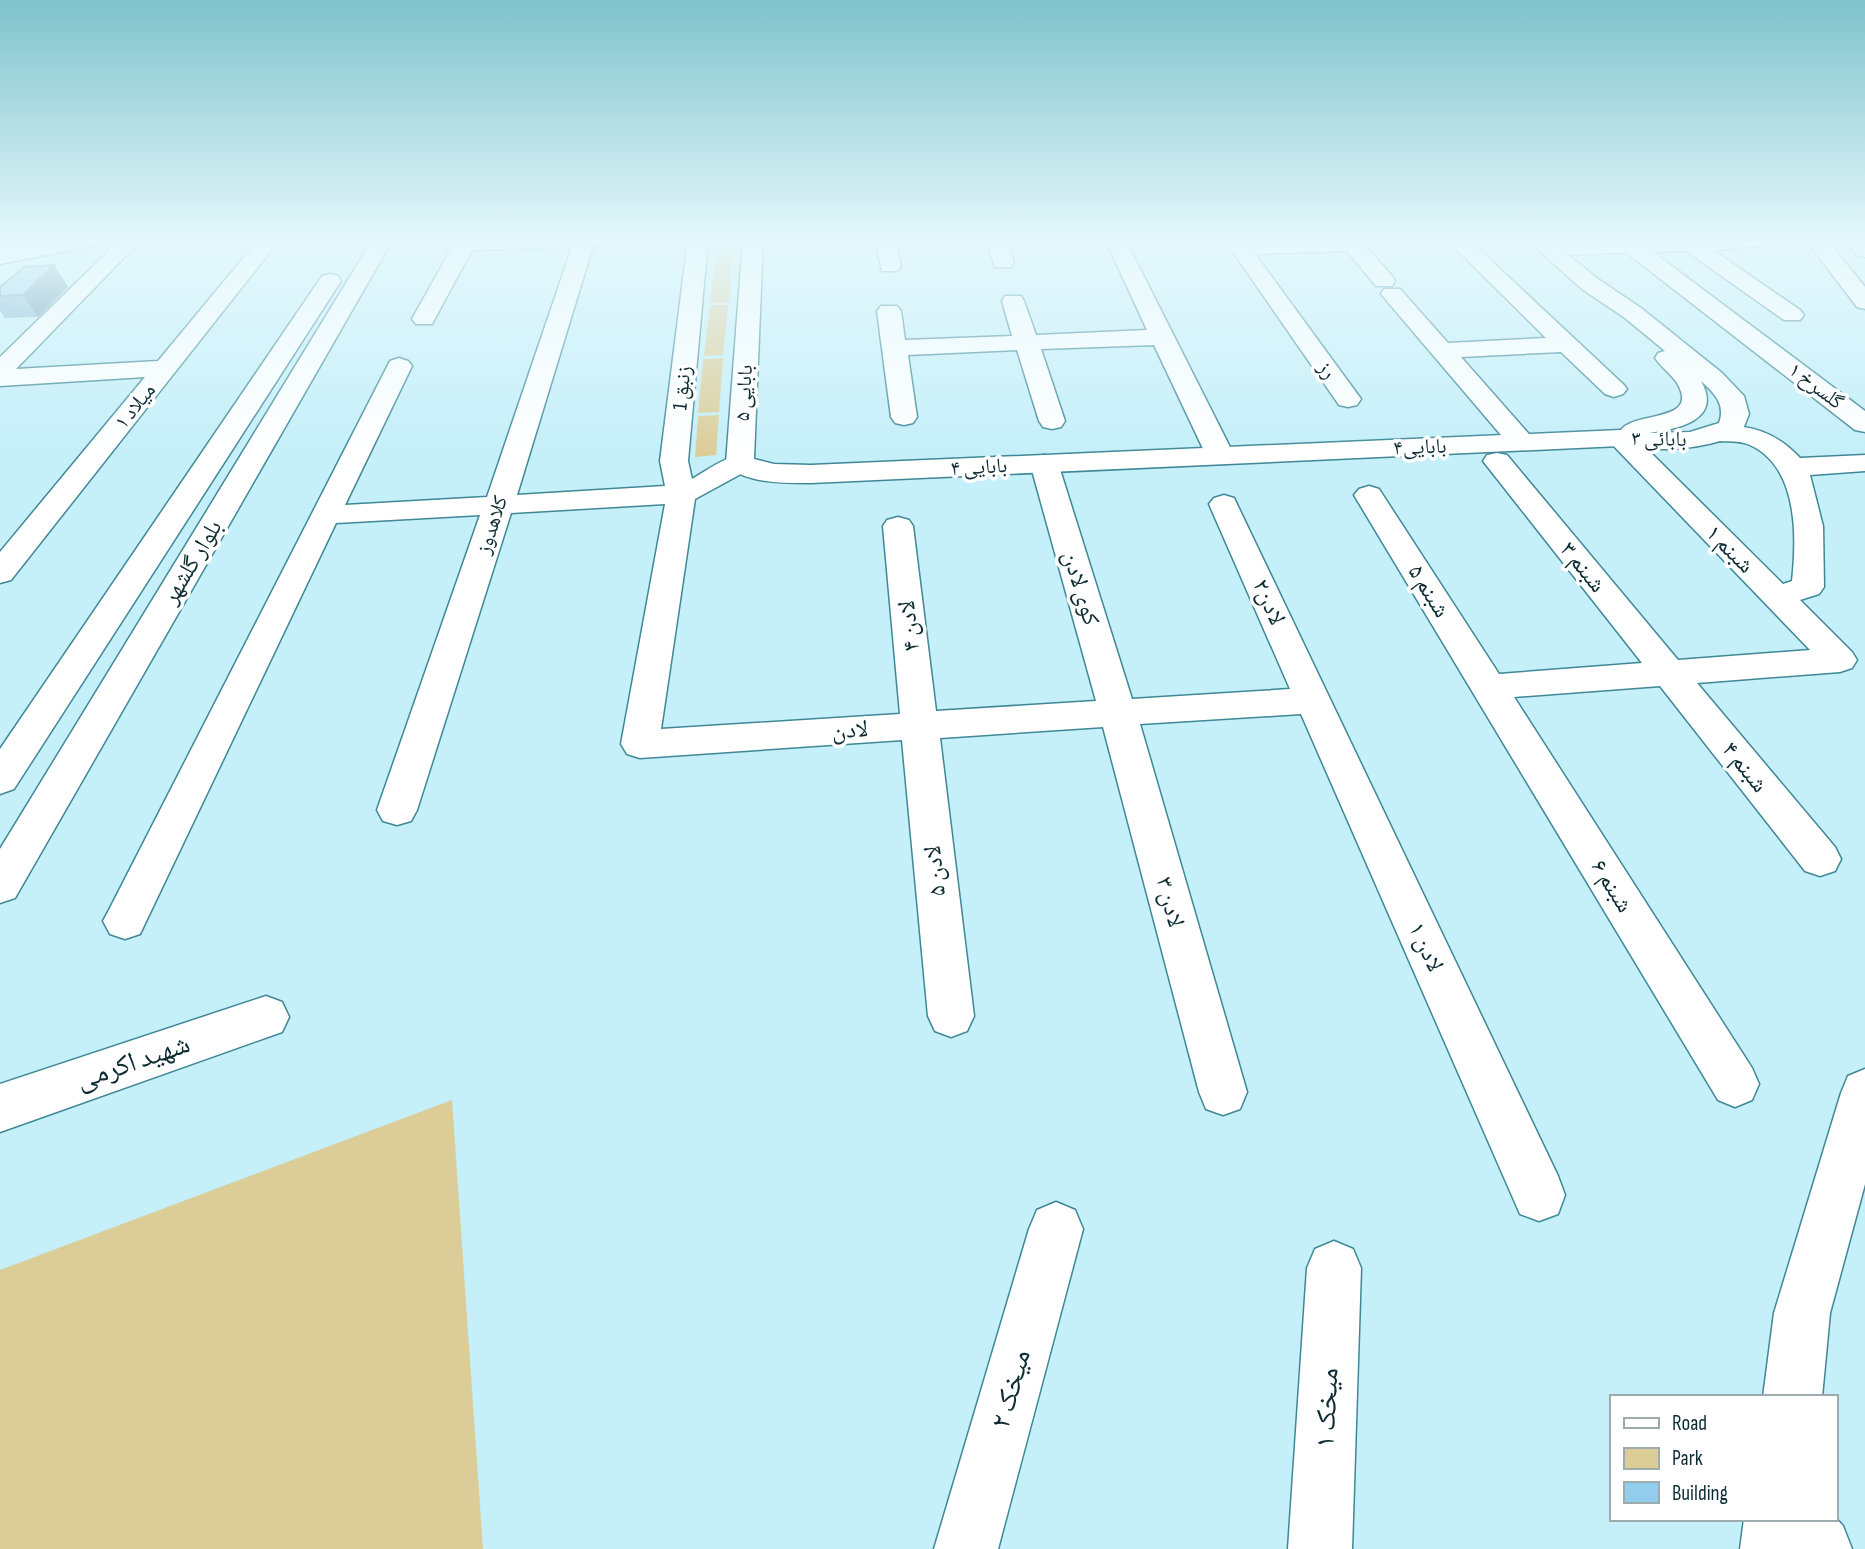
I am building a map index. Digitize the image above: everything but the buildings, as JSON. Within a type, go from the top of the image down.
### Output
[{"type":"street","points":[[0,371],[60,311]]},
{"type":"street","name":"میلاد ۱","points":[[0,573],[211,311]]},
{"type":"street","name":"بلوار گلشهر","points":[[0,779],[310,311]]},
{"type":"street","name":"بلوار گلشهر","points":[[0,886],[340,311]]},
{"type":"street","points":[[424,319],[428,311]]},
{"type":"street","name":"کلاهدوز","points":[[397,810],[561,311]]},
{"type":"street","name":"زنبق 1","points":[[681,494],[674,461],[690,311]]},
{"type":"street","name":"۵ بابایی","points":[[740,463],[749,311]]},
{"type":"street","points":[[889,311],[904,417]]},
{"type":"street","points":[[1016,311],[1052,421]]},
{"type":"street","points":[[1150,311],[1220,455]]},
{"type":"street","name":"رز","points":[[1286,311],[1348,399]]},
{"type":"street","points":[[1408,311],[1522,443]]},
{"type":"street","points":[[1532,311],[1615,389]]},
{"type":"street","name":"بابائی ۳","points":[[1613,311],[1670,360],[1693,384],[1696,399],[1690,411],[1672,421],[1642,425],[1620,438]]},
{"type":"street","name":"بابائی ۳","points":[[1620,438],[1651,443],[1703,440],[1731,428],[1736,414],[1731,396],[1665,338],[1628,311]]},
{"type":"street","name":"گلسرخ ۱","points":[[1718,311],[1865,424]]},
{"type":"street","points":[[1787,311],[1792,315]]},
{"type":"street","points":[[895,348],[1163,337]]},
{"type":"street","points":[[1441,351],[1567,344]]},
{"type":"street","points":[[125,921],[399,366]]},
{"type":"street","points":[[0,378],[165,368]]},
{"type":"street","points":[[1717,434],[1752,434],[1776,447],[1793,467],[1801,485],[1810,565],[1808,587],[1777,596]]},
{"type":"street","name":"بابایی۴","points":[[1220,455],[1620,438]]},
{"type":"street","name":"شبنم ۱","points":[[1620,438],[1840,660],[1670,674]]},
{"type":"street","name":"بابایی ۴","points":[[740,463],[764,472],[799,474],[1220,455]]},
{"type":"street","name":"شبنم ۳","points":[[1497,461],[1670,674]]},
{"type":"street","points":[[326,515],[681,494],[740,463]]},
{"type":"street","name":"کوی لادن","points":[[1044,463],[1118,713]]},
{"type":"street","points":[[1793,467],[1865,463]]},
{"type":"street","name":"لادن","points":[[681,494],[639,744],[1313,700]]},
{"type":"street","name":"شبنم ۵","points":[[1369,495],[1489,687]]},
{"type":"street","name":"لادن۲","points":[[1224,504],[1313,700]]},
{"type":"street","name":"لادن ۴","points":[[898,526],[919,726]]},
{"type":"street","points":[[1489,687],[1670,674]]},
{"type":"street","name":"شبنم ۴","points":[[1670,674],[1820,859]]},
{"type":"street","name":"شبنم ۶","points":[[1489,687],[1735,1084]]},
{"type":"street","name":"لادن ۱","points":[[1313,700],[1539,1195]]},
{"type":"street","name":"لادن ۳","points":[[1118,713],[1223,1092]]},
{"type":"street","name":"لادن ۵","points":[[919,726],[951,1016]]},
{"type":"street","name":"شهید اکرمی","points":[[0,1108],[265,1017]]},
{"type":"street","points":[[1792,1395],[1802,1313],[1865,1093]]},
{"type":"street","name":"میخک ۲","points":[[966,1549],[1056,1229]]},
{"type":"street","name":"میخک ۱","points":[[1320,1549],[1334,1268]]},
{"type":"street","points":[[1772,1549],[1776,1521]]},
{"type":"street","points":[[1799,1521],[1820,1549]]},
{"type":"green space","points":[[709,311],[727,311],[723,355],[704,356]]},
{"type":"green space","points":[[723,358],[719,412],[698,413],[703,359]]},
{"type":"green space","points":[[719,415],[716,455],[695,457],[698,416]]},
{"type":"green space","points":[[452,1100],[483,1549],[0,1549],[0,1270]]}]
